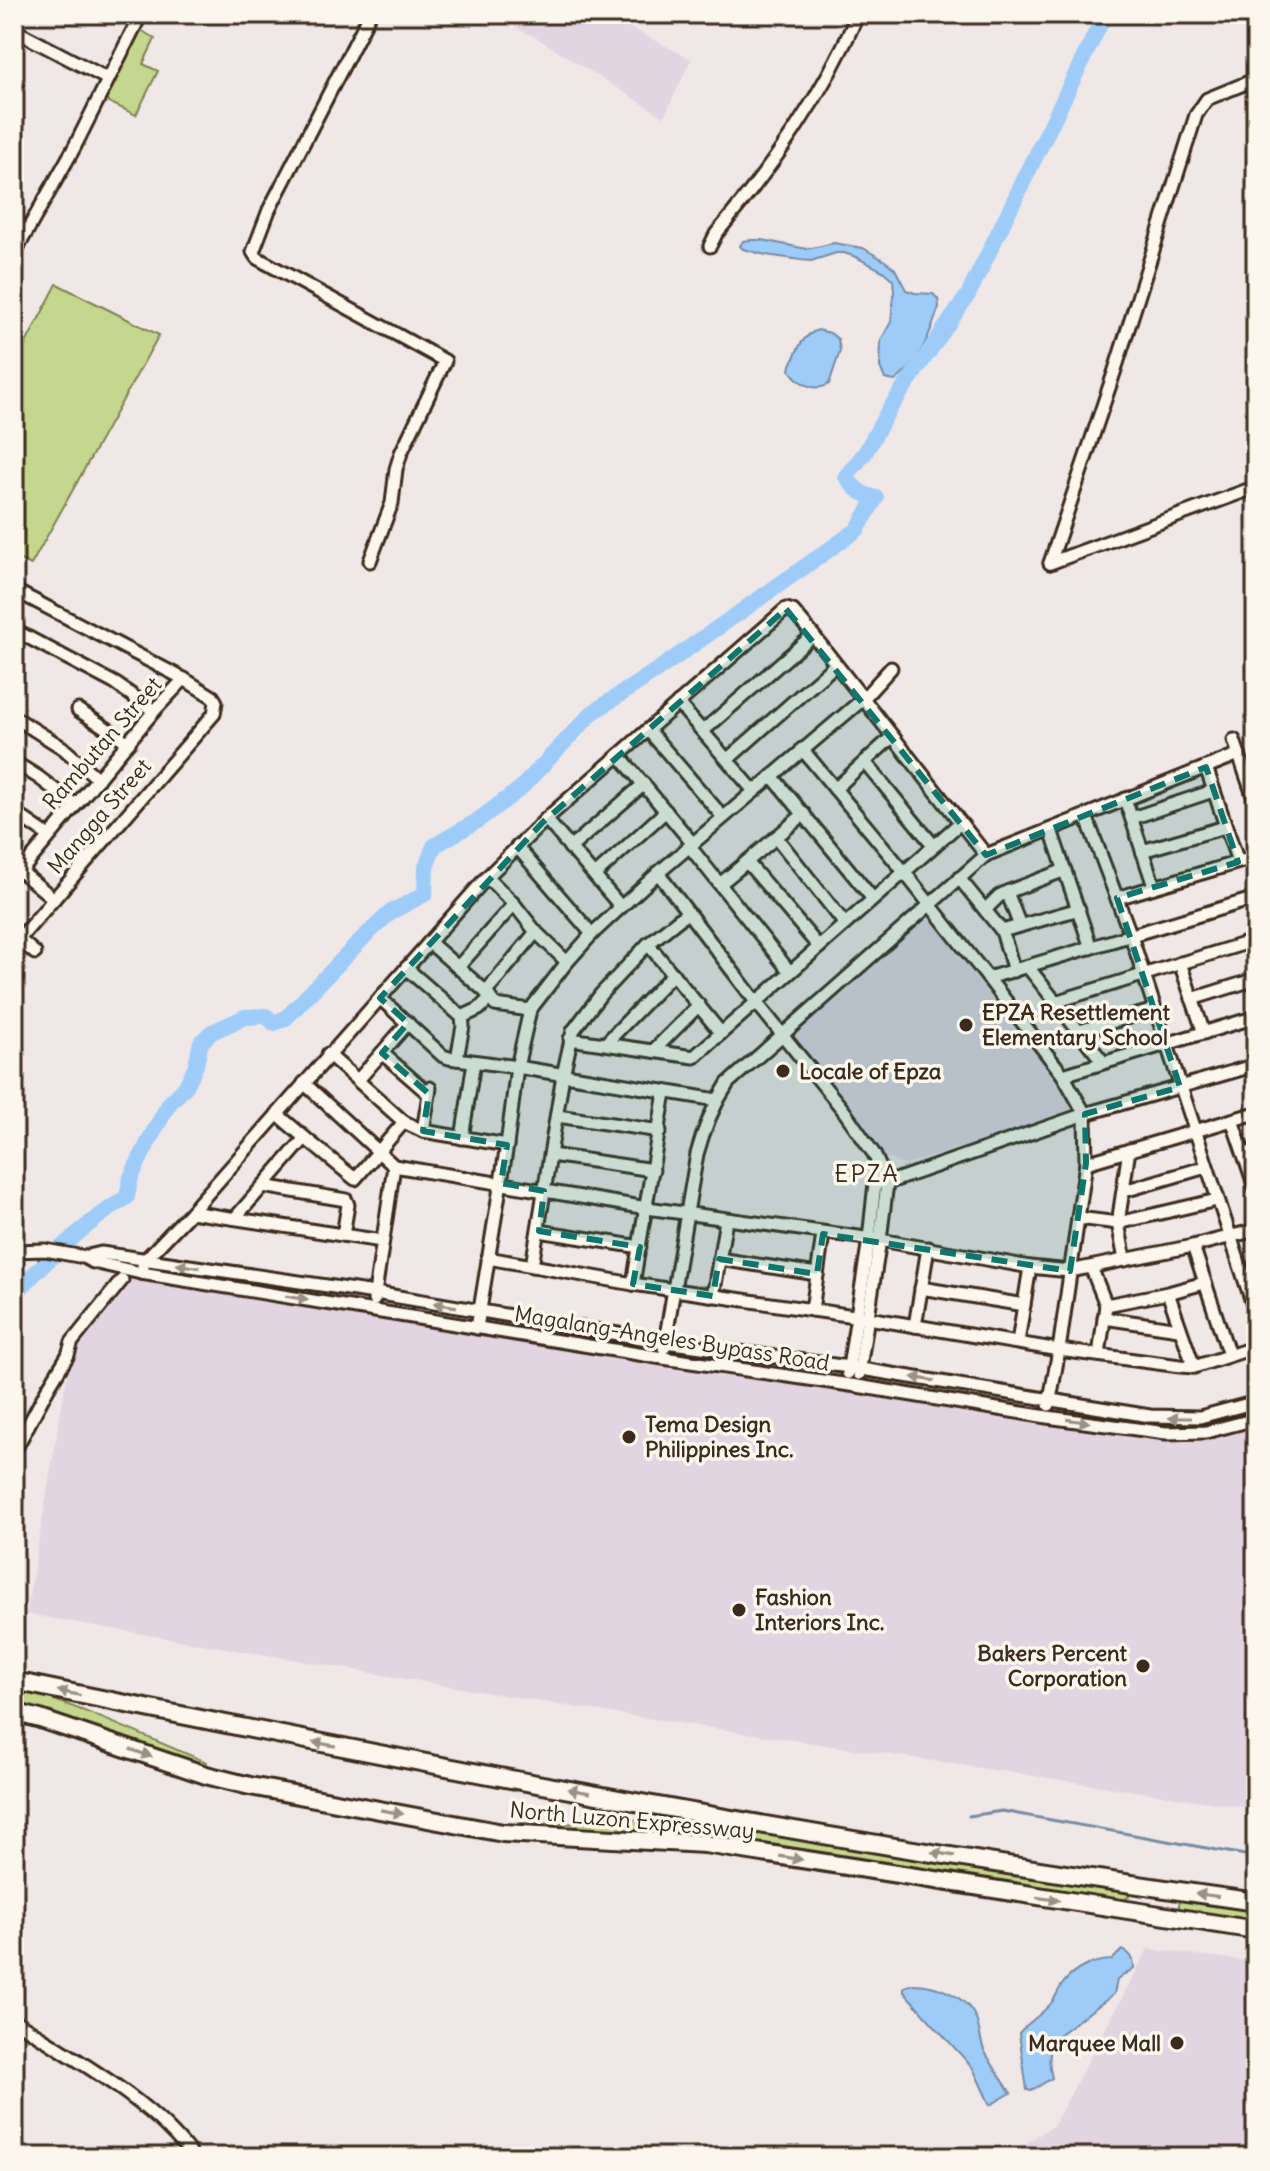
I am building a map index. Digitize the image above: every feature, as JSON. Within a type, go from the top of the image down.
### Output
[{"type":"highway","name":"North Luzon Expressway","points":[[14,1681],[290,1738],[711,1816],[1061,1874],[1256,1902]]},
{"type":"highway","name":"North Luzon Expressway","points":[[14,1712],[206,1775],[250,1786],[503,1833],[705,1844],[1256,1930]]},
{"type":"street","points":[[15,250],[74,148],[141,14]]},
{"type":"street","points":[[370,14],[269,210],[253,252],[257,258],[445,361],[401,453],[392,503],[370,561]]},
{"type":"street","points":[[710,246],[809,111],[833,69],[858,14]]},
{"type":"street","points":[[14,30],[108,79]]},
{"type":"street","points":[[1256,79],[1207,99],[1196,115],[1050,563],[1256,487]]},
{"type":"street","points":[[14,590],[184,679]]},
{"type":"street","points":[[141,1273],[145,1260],[487,877],[546,819],[786,609],[793,611],[813,635],[986,855]]},
{"type":"street","points":[[14,630],[116,684],[154,711]]},
{"type":"street","points":[[703,731],[813,635]]},
{"type":"street","points":[[728,759],[835,665]]},
{"type":"street","points":[[477,1328],[517,1067],[530,1010],[592,934],[658,873],[862,700],[891,668]]},
{"type":"street","name":"Rambutan Street","points":[[17,869],[184,679]]},
{"type":"street","name":"Mangga Street","points":[[16,939],[214,714],[216,702],[213,697],[184,679]]},
{"type":"street","points":[[678,703],[754,791]]},
{"type":"street","points":[[78,710],[129,743]]},
{"type":"street","points":[[14,717],[63,748],[98,779]]},
{"type":"street","points":[[648,730],[723,817]]},
{"type":"street","points":[[835,789],[892,737]]},
{"type":"street","points":[[1234,740],[1256,804]]},
{"type":"street","points":[[802,749],[988,978],[1063,1075],[1085,1114],[1086,1163],[1047,1417]]},
{"type":"street","points":[[663,1358],[697,1154],[705,1126],[728,1083],[986,855],[1239,754]]},
{"type":"street","points":[[619,755],[790,972]]},
{"type":"street","points":[[14,762],[75,805]]},
{"type":"street","points":[[865,762],[934,846]]},
{"type":"street","points":[[1206,767],[1238,862]]},
{"type":"street","points":[[772,776],[873,899]]},
{"type":"street","points":[[570,848],[644,784]]},
{"type":"street","points":[[1132,818],[1213,791]]},
{"type":"street","points":[[1125,799],[1154,886]]},
{"type":"street","points":[[595,875],[666,811]]},
{"type":"street","points":[[14,812],[49,836]]},
{"type":"street","points":[[720,884],[804,814]]},
{"type":"street","points":[[1086,816],[1131,936],[1256,1314]]},
{"type":"street","points":[[546,819],[621,907]]},
{"type":"street","points":[[570,1039],[694,1057],[960,823]]},
{"type":"street","points":[[1142,851],[1225,827]]},
{"type":"street","points":[[1051,830],[1091,948]]},
{"type":"street","points":[[776,837],[845,924]]},
{"type":"street","points":[[517,847],[592,934]]},
{"type":"street","points":[[1117,898],[1256,857]]},
{"type":"street","points":[[747,862],[819,947]]},
{"type":"street","points":[[17,869],[54,899]]},
{"type":"street","points":[[985,910],[1007,892],[1065,870]]},
{"type":"street","points":[[658,873],[844,1111],[874,1154],[880,1168],[875,1239],[851,1385]]},
{"type":"street","points":[[487,877],[567,962]]},
{"type":"street","points":[[959,878],[1002,931],[1014,971]]},
{"type":"street","points":[[1007,892],[1020,926]]},
{"type":"street","points":[[988,978],[1256,898]]},
{"type":"street","points":[[458,967],[514,904]]},
{"type":"street","points":[[1002,931],[1079,909]]},
{"type":"street","points":[[532,1266],[570,1039],[601,994],[648,944],[687,913]]},
{"type":"street","points":[[462,1017],[479,1009],[536,932]]},
{"type":"street","points":[[16,939],[35,953]]},
{"type":"street","points":[[1055,1002],[1256,940]]},
{"type":"street","points":[[429,942],[488,995],[496,1006],[530,1010]]},
{"type":"street","points":[[648,944],[721,1033]]},
{"type":"street","points":[[1180,963],[1204,1033]]},
{"type":"street","points":[[1028,967],[1103,1062]]},
{"type":"street","points":[[406,968],[462,1017],[457,1059]]},
{"type":"street","points":[[606,1043],[673,974]]},
{"type":"street","points":[[1192,999],[1256,979]]},
{"type":"street","points":[[380,998],[443,1056],[717,1100]]},
{"type":"street","points":[[653,1051],[699,1005]]},
{"type":"street","points":[[1079,1031],[1155,1010]]},
{"type":"street","points":[[1063,1075],[1256,1017]]},
{"type":"street","points":[[358,1080],[408,1023]]},
{"type":"street","points":[[382,1053],[430,1090],[423,1131]]},
{"type":"street","points":[[328,1054],[404,1122],[423,1131],[507,1145]]},
{"type":"street","points":[[462,1138],[474,1062]]},
{"type":"street","points":[[881,1183],[1085,1114],[1256,1065]]},
{"type":"street","points":[[304,1083],[394,1166],[647,1208],[875,1239],[1030,1267],[1070,1271],[1256,1230]]},
{"type":"street","points":[[633,1284],[665,1092]]},
{"type":"street","points":[[1086,1163],[1256,1113]]},
{"type":"street","points":[[277,1114],[355,1179],[404,1122]]},
{"type":"street","points":[[557,1116],[660,1131]]},
{"type":"street","points":[[1232,1120],[1250,1152],[1256,1190]]},
{"type":"street","points":[[235,1218],[305,1138]]},
{"type":"street","points":[[1125,1260],[1118,1223],[1129,1150]]},
{"type":"street","points":[[551,1155],[653,1170]]},
{"type":"street","points":[[373,1310],[394,1166]]},
{"type":"street","points":[[1124,1191],[1206,1167]]},
{"type":"street","points":[[263,1186],[346,1200],[348,1205],[343,1235]]},
{"type":"street","points":[[1078,1218],[1118,1223],[1217,1200]]},
{"type":"street","points":[[191,1212],[382,1241]]},
{"type":"street","points":[[713,1296],[726,1220]]},
{"type":"street","points":[[539,1231],[640,1247]]},
{"type":"street","points":[[812,1310],[823,1234]]},
{"type":"street","points":[[1193,1246],[1229,1355]]},
{"type":"street","points":[[915,1326],[928,1248]]},
{"type":"street","name":"Magalang-Angeles Bypass Road","points":[[14,1251],[45,1250],[81,1256],[93,1262],[141,1273],[1047,1417],[1166,1433],[1219,1429],[1256,1419]]},
{"type":"street","name":"Magalang-Angeles Bypass Road","points":[[81,1256],[101,1253],[375,1293],[665,1342],[855,1368],[1150,1416],[1178,1418],[1211,1415],[1256,1402]]},
{"type":"street","points":[[488,1258],[633,1284],[862,1317],[1059,1350],[1194,1367],[1256,1347]]},
{"type":"street","points":[[719,1259],[817,1274]]},
{"type":"street","points":[[1018,1342],[1030,1267]]},
{"type":"street","points":[[1091,1267],[1105,1312],[1099,1355]]},
{"type":"street","points":[[14,1452],[68,1355],[72,1342],[122,1280]]},
{"type":"street","points":[[1105,1312],[1204,1283]]},
{"type":"street","points":[[921,1288],[1024,1305]]},
{"type":"street","points":[[1168,1293],[1194,1367]]},
{"type":"street","points":[[1105,1312],[1179,1329]]},
{"type":"street","points":[[14,2020],[147,2109],[185,2145],[193,2157]]},
{"type":"highlighted area","points":[[786,609],[986,855],[1206,767],[1238,862],[1117,898],[1180,1087],[1085,1114],[1086,1163],[1070,1271],[823,1234],[817,1274],[719,1259],[713,1296],[633,1284],[640,1247],[539,1231],[544,1191],[501,1183],[507,1145],[423,1131],[429,1094],[382,1053],[408,1023],[380,998],[542,823]]},
{"type":"shaded area","points":[[491,14],[615,14],[613,19],[691,59],[664,117],[535,37]]},
{"type":"shaded area","points":[[929,910],[1081,1108],[1077,1113],[904,1165],[884,1156],[788,1034]]},
{"type":"shaded area","points":[[127,1278],[1147,1438],[1206,1441],[1256,1429],[1256,1809],[578,1708],[26,1614],[72,1347]]},
{"type":"shaded area","name":"Marquee Mall","points":[[1148,1949],[1256,1962],[1256,2157],[1005,2157],[1054,2125]]},
{"type":"green space","points":[[138,28],[155,39],[143,64],[158,71],[136,115],[100,98]]},
{"type":"green space","points":[[57,284],[159,335],[31,565],[14,557],[14,366]]},
{"type":"green space","points":[[14,1688],[88,1712],[207,1762],[205,1770],[14,1707]]},
{"type":"green space","points":[[647,1819],[727,1824],[1122,1887],[1129,1896],[1119,1904],[907,1871],[521,1830],[521,1823]]},
{"type":"green space","points":[[1180,1898],[1256,1907],[1256,1923],[1178,1912]]},
{"type":"water","points":[[762,240],[807,249],[834,243],[863,248],[895,269],[906,290],[933,294],[938,299],[939,307],[927,338],[911,366],[895,381],[885,379],[880,367],[881,340],[891,322],[894,291],[893,280],[883,271],[844,253],[811,261],[766,255],[740,246],[743,241]]},
{"type":"water","points":[[818,330],[838,339],[840,351],[829,384],[824,387],[802,383],[790,370],[801,344]]},
{"type":"water","points":[[1122,1950],[1131,1957],[1134,1968],[1117,1980],[1114,1994],[1058,2035],[1050,2055],[1052,2078],[1031,2091],[1027,2090],[1019,2033],[1048,2006],[1072,1974],[1091,1964],[1112,1960]]},
{"type":"water","points":[[913,1984],[941,1989],[966,2004],[976,2019],[984,2050],[1011,2093],[990,2105],[973,2068],[904,1992],[904,1987]]},
{"type":"waterway","points":[[14,1295],[68,1242],[127,1197],[131,1177],[154,1131],[169,1104],[186,1086],[196,1065],[201,1042],[212,1032],[245,1017],[266,1016],[274,1023],[286,1018],[391,912],[425,894],[426,867],[434,846],[477,821],[520,789],[592,713],[857,530],[876,498],[858,490],[846,476],[865,453],[888,411],[968,295],[1105,14]]},
{"type":"waterway","points":[[969,1816],[1002,1811],[1256,1857]]},
{"type":"place","name":"EPZA Resettlement Elementary School","points":[[966,1025]]},
{"type":"place","name":"Locale of Epza","points":[[783,1071]]},
{"type":"place","name":"Tema Design Philippines Inc.","points":[[629,1437]]},
{"type":"place","name":"Fashion Interiors Inc.","points":[[739,1610]]},
{"type":"place","name":"Bakers Percent Corporation","points":[[1143,1666]]},
{"type":"place","name":"Marquee Mall","points":[[1177,2043]]},
{"type":"district","name":"EPZA","points":[[867,1174]]}]
